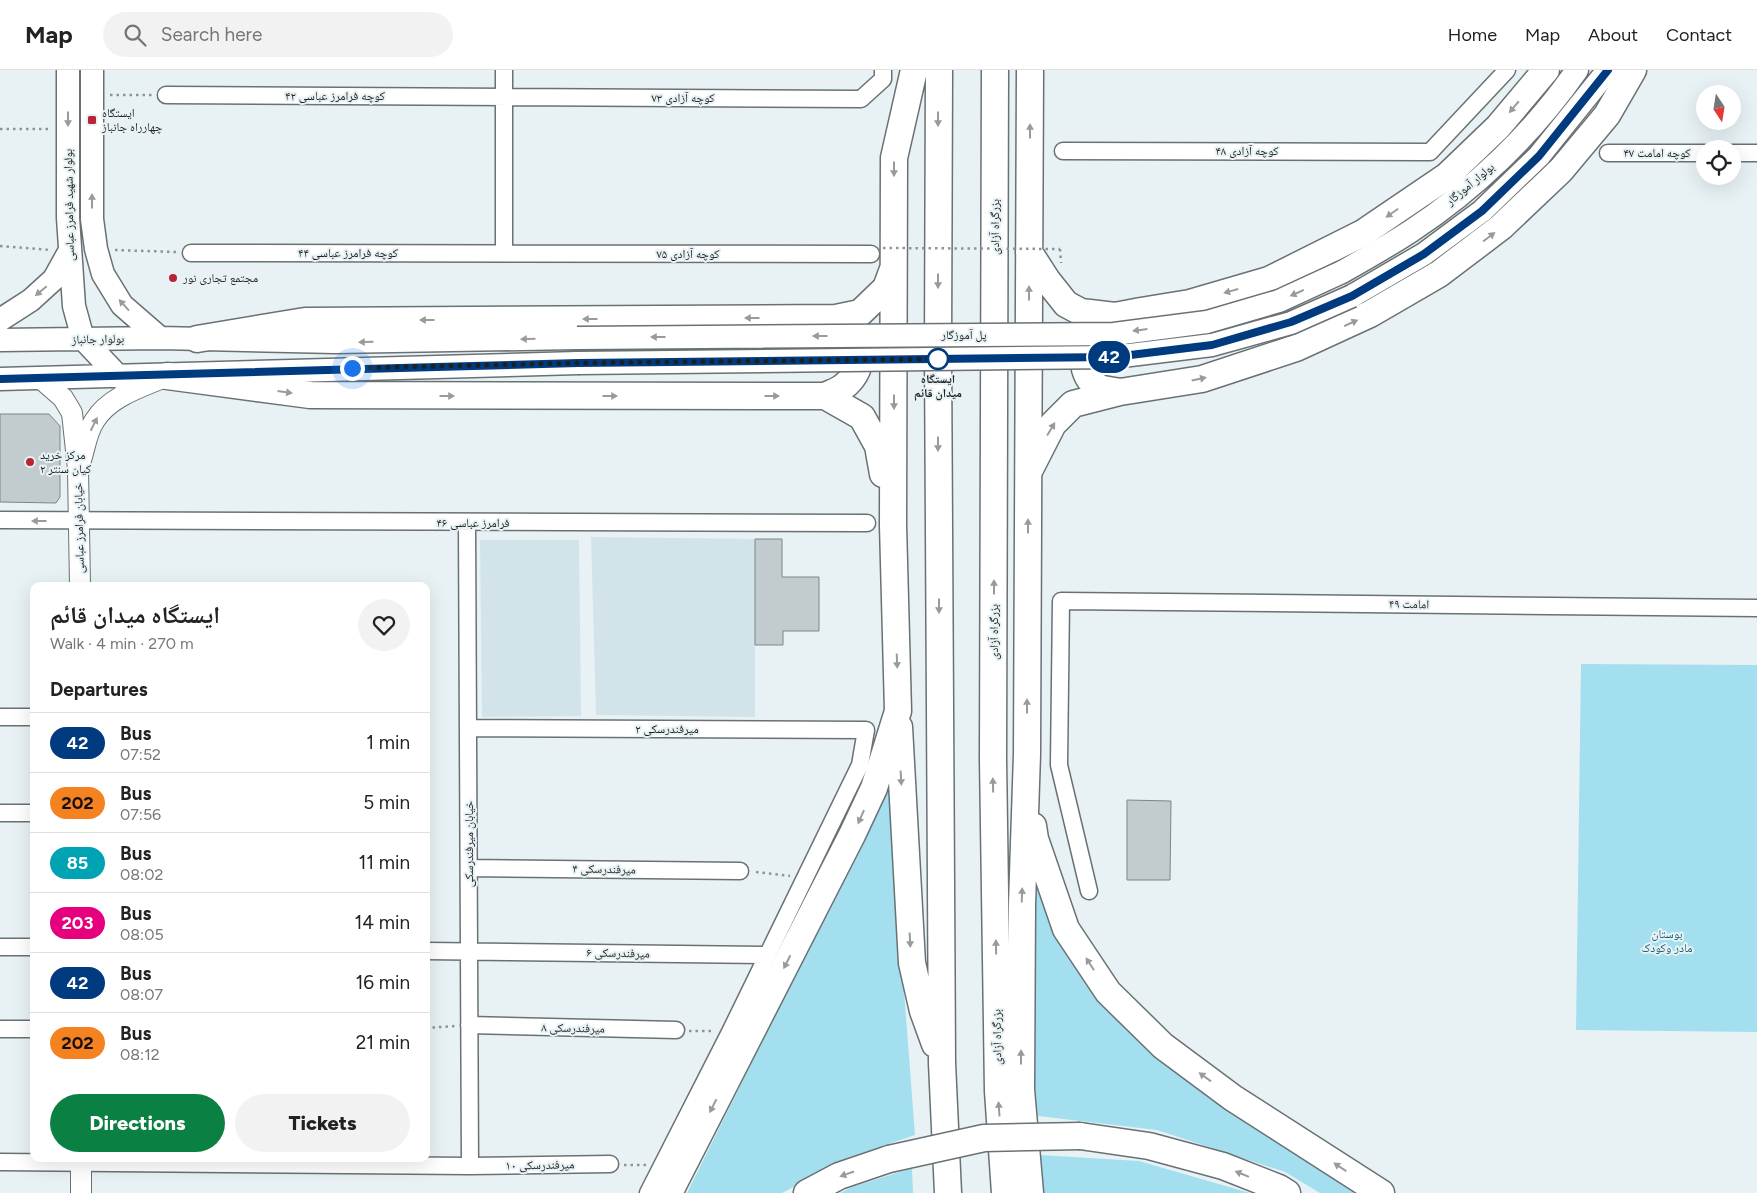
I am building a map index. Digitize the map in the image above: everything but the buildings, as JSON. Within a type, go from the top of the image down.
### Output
[{"type":"highway","points":[[906,70],[906,106]]},
{"type":"highway","points":[[914,70],[894,158],[883,256],[898,712],[912,964],[923,1011],[942,1063]]},
{"type":"highway","points":[[939,70],[938,362],[942,1063],[947,1189]]},
{"type":"highway","name":"بزرگراه آزادی","points":[[995,70],[993,759],[998,1091],[1005,1193]]},
{"type":"highway","points":[[996,190],[1018,70]]},
{"type":"highway","points":[[1030,70],[1027,754],[1022,904],[1021,1090],[1030,1193]]},
{"type":"highway","points":[[1120,392],[1100,388],[1088,379],[1083,345],[1088,327],[1101,318],[1190,303],[1269,280],[1363,233],[1447,176],[1498,127],[1546,70]]},
{"type":"highway","points":[[1028,472],[1053,424],[1073,404],[1120,392],[1202,379],[1296,348],[1370,314],[1439,274],[1501,228],[1561,170],[1606,115],[1633,70]]},
{"type":"highway","points":[[1029,252],[1047,280],[1066,304],[1081,312],[1115,316]]},
{"type":"highway","points":[[197,339],[305,321],[836,318],[860,313],[886,288],[883,256]]},
{"type":"highway","points":[[167,376],[310,395],[825,396],[843,387],[855,374],[860,357],[857,340],[847,325],[836,318]]},
{"type":"highway","points":[[825,396],[862,417],[878,446],[893,525]]},
{"type":"highway","points":[[669,1193],[852,835],[874,788],[898,712]]},
{"type":"highway","points":[[1027,754],[1035,840],[1066,929],[1108,992],[1163,1046],[1225,1092],[1381,1193]]},
{"type":"highway","points":[[807,1193],[839,1176],[889,1159],[984,1138],[1080,1136],[1150,1146],[1223,1166],[1287,1193]]},
{"type":"main road","name":"بولوار شهید فرامرز عباسی","points":[[68,70],[69,252],[74,306],[83,339]]},
{"type":"main road","name":"بولوار شهید فرامرز عباسی","points":[[92,70],[92,219],[96,249],[103,274],[122,305],[160,338]]},
{"type":"main road","name":"بولوار آموزگار","points":[[1342,272],[1411,231],[1463,193],[1519,142],[1577,70]]},
{"type":"main road","name":"بولوار آموزگار","points":[[1352,296],[1424,254],[1482,211],[1539,156],[1608,70]]},
{"type":"main road","points":[[0,320],[31,300],[54,279],[69,252],[83,256],[96,249]]},
{"type":"main road","name":"پل آموزگار","points":[[197,339],[335,342],[577,338],[1114,334],[1207,322],[1279,301],[1342,272]]},
{"type":"main road","name":"پل آموزگار","points":[[167,376],[333,369],[578,363],[1114,357],[1212,345],[1291,322],[1352,296]]},
{"type":"main road","points":[[83,339],[119,377]]},
{"type":"main road","name":"بولوار جانباز","points":[[0,340],[197,339]]},
{"type":"main road","points":[[0,379],[167,376]]},
{"type":"street","points":[[504,70],[504,254]]},
{"type":"street","name":"کوچه آزادی ۷۳","points":[[504,97],[861,99],[883,79],[883,70]]},
{"type":"street","name":"کوچه آزادی ۴۸","points":[[1064,151],[1430,152],[1507,70]]},
{"type":"street","name":"کوچه فرامرز عباسی ۴۲","points":[[166,95],[504,97]]},
{"type":"street","name":"کوچه امامت ۴۷","points":[[1608,152],[1696,153]]},
{"type":"street","points":[[1741,153],[1757,153]]},
{"type":"street","name":"کوچه فرامرز عباسی ۴۴","points":[[191,253],[504,254]]},
{"type":"street","name":"کوچه آزادی ۷۵","points":[[504,254],[883,256]]},
{"type":"street","points":[[78,470],[93,421],[105,407],[122,396],[167,376]]},
{"type":"street","points":[[40,378],[63,398],[72,413],[78,470]]},
{"type":"street","name":"خیابان فرامرز عباسی","points":[[78,470],[80,582]]},
{"type":"street","name":"فرامرز عباسی ۴۶","points":[[0,520],[866,523]]},
{"type":"street","name":"خیابان میرفندرسکی","points":[[467,523],[470,1166]]},
{"type":"street","name":"امامت ۴۹","points":[[1089,891],[1059,765],[1061,601],[1757,608]]},
{"type":"street","points":[[0,717],[30,716]]},
{"type":"street","name":"میرفندرسکی ۲","points":[[468,728],[866,730],[860,765],[806,878]]},
{"type":"street","points":[[0,813],[30,813]]},
{"type":"street","name":"میرفندرسکی ۴","points":[[469,868],[740,871]]},
{"type":"street","points":[[648,1193],[806,878]]},
{"type":"street","points":[[0,947],[30,947]]},
{"type":"street","name":"میرفندرسکی ۶","points":[[430,951],[767,955]]},
{"type":"street","name":"میرفندرسکی ۸","points":[[470,1026],[676,1030]]},
{"type":"street","points":[[0,1029],[30,1030]]},
{"type":"street","name":"میرفندرسکی ۱۰","points":[[0,1162],[30,1162]]},
{"type":"street","points":[[81,1162],[81,1193]]},
{"type":"street","name":"میرفندرسکی ۱۰","points":[[159,1162],[470,1166],[610,1164]]},
{"type":"path","points":[[92,95],[166,95]]},
{"type":"path","points":[[0,129],[68,129]]},
{"type":"path","points":[[0,246],[69,252]]},
{"type":"path","points":[[96,249],[191,253]]},
{"type":"path","points":[[883,256],[1060,249]]},
{"type":"path","points":[[740,871],[806,878]]},
{"type":"path","points":[[430,1028],[470,1026]]},
{"type":"path","points":[[676,1030],[730,1032]]},
{"type":"path","points":[[610,1164],[663,1165]]},
{"type":"shaded area","points":[[591,537],[755,539],[755,717],[596,715]]},
{"type":"shaded area","points":[[480,540],[579,540],[581,716],[482,717]]},
{"type":"green space","name":"بوستان مادر وکودک","points":[[1581,664],[1757,665],[1757,1032],[1576,1030]]},
{"type":"green space","points":[[894,764],[900,939],[915,1135],[850,1157],[782,1193],[687,1193],[862,841]]},
{"type":"green space","points":[[1031,859],[1110,1011],[1177,1074],[1283,1146],[1358,1193],[1320,1193],[1285,1172],[1157,1130],[1038,1116],[1034,1091]]},
{"type":"green space","points":[[1040,1155],[1139,1161],[1250,1193],[1043,1193]]},
{"type":"green space","points":[[912,1168],[913,1193],[840,1193],[852,1187]]},
{"type":"bus line","name":"42","points":[[0,379],[167,376],[333,369],[578,363],[1114,357],[1212,345],[1291,322],[1352,296],[1424,254],[1482,211],[1539,156],[1608,70]]},
{"type":"place","name":"ایستگاه چهارراه جانباز","points":[[92,120]]},
{"type":"place","name":"مجتمع تجاری نور","points":[[173,278]]},
{"type":"place","name":"ایستگاه میدان قائم","points":[[938,359]]},
{"type":"place","name":"مرکز خرید کیان سنتر ۲","points":[[30,462]]},
{"type":"route","points":[[352,368],[578,363],[938,359]]}]
